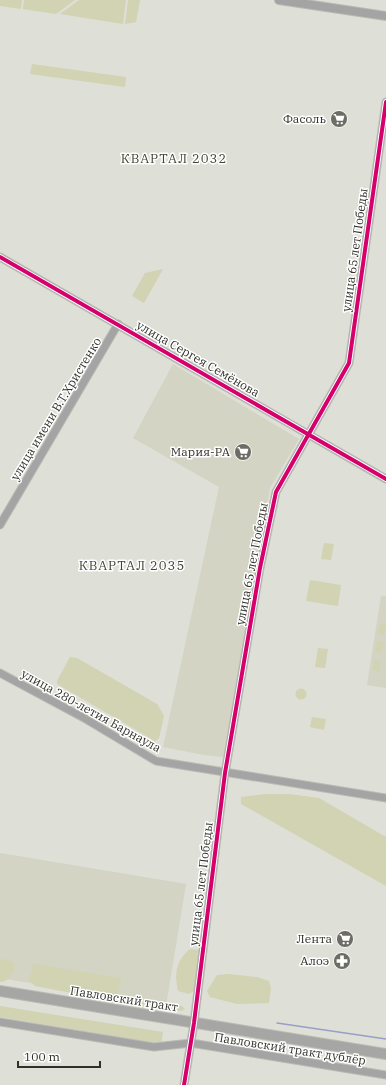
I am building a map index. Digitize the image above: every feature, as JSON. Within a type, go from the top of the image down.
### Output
[{"type":"main road","name":"Павловский тракт","points":[[0,992],[386,1054]]},
{"type":"street","points":[[279,0],[386,16]]},
{"type":"street","name":"улица 65 лет Победы","points":[[184,1085],[194,1023],[225,773],[260,568],[276,492],[349,363],[386,102]]},
{"type":"street","name":"улица Сергея Семёнова","points":[[0,257],[118,324],[307,435],[386,479]]},
{"type":"street","name":"улица имени В.Т.Христенко","points":[[0,524],[118,324]]},
{"type":"street","name":"улица 280-летия Барнаула","points":[[0,673],[84,718],[156,761],[386,798]]},
{"type":"street","name":"Павловский тракт дублёр","points":[[0,1022],[154,1047],[191,1044],[386,1075]]},
{"type":"shaded area","points":[[173,364],[299,439],[270,488],[223,757],[163,747],[219,487],[133,438]]},
{"type":"shaded area","points":[[381,596],[386,596],[386,688],[367,685]]},
{"type":"shaded area","points":[[0,853],[186,884],[166,1006],[0,978]]},
{"type":"green space","points":[[0,0],[22,0],[21,9],[0,6]]},
{"type":"green space","points":[[24,0],[75,0],[56,14],[23,9]]},
{"type":"green space","points":[[79,0],[126,0],[123,24],[60,14]]},
{"type":"green space","points":[[128,0],[140,0],[136,22],[125,24]]},
{"type":"green space","points":[[32,64],[126,77],[125,87],[30,74]]},
{"type":"green space","points":[[163,269],[144,303],[132,296],[145,273]]},
{"type":"green space","points":[[324,543],[334,544],[331,560],[321,559]]},
{"type":"green space","points":[[310,580],[341,585],[338,606],[306,601]]},
{"type":"green space","points":[[380,623],[386,624],[384,635],[378,634]]},
{"type":"green space","points":[[377,641],[384,642],[382,653],[375,652]]},
{"type":"green space","points":[[318,648],[328,649],[325,668],[315,667]]},
{"type":"green space","points":[[70,657],[77,658],[157,704],[164,716],[159,738],[155,741],[57,684],[57,681]]},
{"type":"green space","points":[[374,660],[381,661],[379,672],[373,670]]},
{"type":"green space","points":[[299,689],[303,689],[305,690],[305,698],[299,699],[296,696],[296,692]]},
{"type":"green space","points":[[312,717],[326,719],[324,730],[310,727]]},
{"type":"green space","points":[[265,794],[289,794],[319,798],[386,837],[386,886],[241,804],[241,797]]},
{"type":"green space","points":[[190,949],[200,950],[196,990],[189,994],[178,991],[176,973],[179,963]]},
{"type":"green space","points":[[0,959],[13,961],[15,964],[9,978],[3,982],[0,982]]},
{"type":"green space","points":[[37,964],[121,978],[117,999],[114,1001],[35,986],[29,980],[33,965]]},
{"type":"green space","points":[[229,974],[257,977],[269,981],[271,988],[269,1003],[237,1004],[210,997],[207,991],[217,975]]},
{"type":"green space","points":[[129,997],[182,1006],[185,1009],[181,1011],[131,1003],[127,999]]},
{"type":"green space","points":[[0,1006],[163,1032],[161,1044],[0,1017]]},
{"type":"waterway","points":[[277,1023],[386,1039]]},
{"type":"cycle path","points":[[184,1085],[194,1023],[225,773],[260,568],[276,492],[349,363],[386,102]]},
{"type":"cycle path","points":[[0,257],[386,479]]},
{"type":"place","name":"Фасоль","points":[[339,119]]},
{"type":"place","name":"Мария-РА","points":[[243,452]]},
{"type":"place","name":"Лента","points":[[345,939]]},
{"type":"place","name":"Алоэ","points":[[342,961]]},
{"type":"district","name":"КВАРТАЛ 2032","points":[[174,158]]},
{"type":"district","name":"КВАРТАЛ 2035","points":[[132,565]]}]
